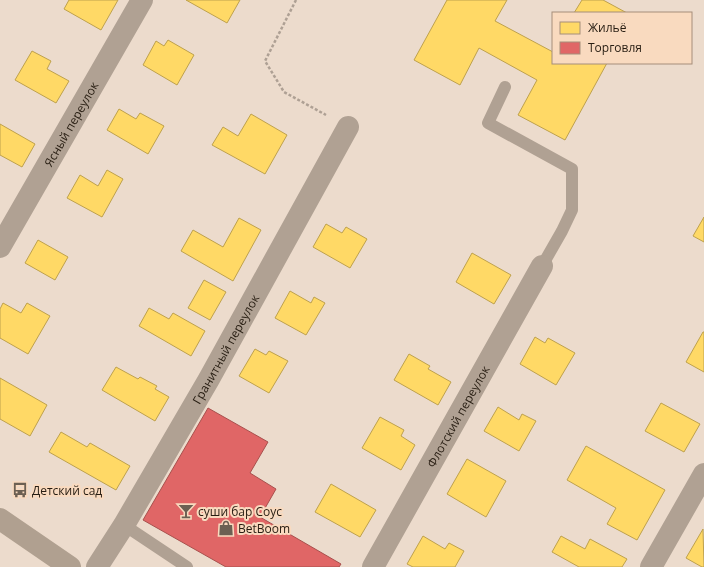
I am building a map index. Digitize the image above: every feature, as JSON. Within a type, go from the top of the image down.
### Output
[{"type":"main road","points":[[0,519],[70,567]]},
{"type":"street","name":"Ясный переулок","points":[[0,247],[142,0]]},
{"type":"street","name":"Гранитный переулок","points":[[97,567],[124,525],[209,379],[348,127]]},
{"type":"street","name":"Флотский переулок","points":[[373,567],[542,266]]},
{"type":"street","points":[[651,567],[704,474]]},
{"type":"lane","points":[[505,87],[488,123],[572,169],[572,210],[542,266]]},
{"type":"lane","points":[[124,525],[187,567]]},
{"type":"path","points":[[296,0],[265,61],[284,92],[348,127]]},
{"type":"building: Жильё","points":[[69,0],[118,0],[101,30],[64,9]]},
{"type":"building: Жильё","points":[[186,0],[240,0],[227,23]]},
{"type":"building: Жильё","points":[[447,0],[507,0],[495,21],[552,51],[552,64],[606,64],[565,140],[518,115],[537,80],[479,48],[460,85],[414,60]]},
{"type":"building: Жильё","points":[[582,0],[603,0],[625,12],[575,12]]},
{"type":"building: Жильё","points":[[168,40],[194,55],[177,85],[143,65],[156,41],[164,46]]},
{"type":"building: Жильё","points":[[32,51],[51,61],[47,69],[69,81],[56,103],[15,80]]},
{"type":"building: Жильё","points":[[119,109],[136,119],[140,113],[164,126],[148,154],[107,130]]},
{"type":"building: Жильё","points":[[251,114],[287,135],[265,174],[212,145],[223,127],[238,136]]},
{"type":"building: Жильё","points":[[0,124],[35,144],[22,167],[0,155]]},
{"type":"building: Жильё","points":[[107,170],[123,179],[102,217],[67,198],[80,175],[98,186]]},
{"type":"building: Жильё","points":[[704,217],[704,242],[693,236]]},
{"type":"building: Жильё","points":[[239,218],[261,230],[233,281],[181,251],[193,230],[223,247]]},
{"type":"building: Жильё","points":[[326,224],[342,233],[346,227],[367,239],[350,268],[313,247]]},
{"type":"building: Жильё","points":[[38,240],[68,257],[55,280],[25,263]]},
{"type":"building: Жильё","points":[[472,253],[511,275],[494,304],[456,282]]},
{"type":"building: Жильё","points":[[204,280],[226,292],[210,320],[188,308]]},
{"type":"building: Жильё","points":[[290,291],[311,303],[314,297],[325,303],[306,335],[275,318]]},
{"type":"building: Жильё","points":[[3,303],[21,313],[27,303],[50,316],[28,354],[0,338],[0,309]]},
{"type":"building: Жильё","points":[[149,308],[169,319],[173,313],[205,331],[191,356],[139,326]]},
{"type":"building: Жильё","points":[[704,332],[704,372],[686,362]]},
{"type":"building: Жильё","points":[[535,337],[545,343],[548,338],[575,353],[556,385],[520,364]]},
{"type":"building: Жильё","points":[[255,349],[266,355],[269,351],[288,361],[269,393],[239,376]]},
{"type":"building: Жильё","points":[[409,354],[430,366],[428,369],[451,382],[438,405],[394,380]]},
{"type":"building: Жильё","points":[[116,367],[138,379],[140,377],[157,386],[155,389],[169,397],[155,421],[102,390]]},
{"type":"building: Жильё","points":[[0,378],[47,405],[30,436],[0,419]]},
{"type":"building: Жильё","points":[[661,403],[700,424],[684,452],[645,431]]},
{"type":"building: Жильё","points":[[498,407],[519,420],[522,414],[536,421],[519,451],[484,431]]},
{"type":"building: Жильё","points":[[380,417],[404,430],[401,436],[415,445],[401,470],[362,448]]},
{"type":"building: Жильё","points":[[61,432],[87,447],[90,443],[130,466],[116,490],[49,452]]},
{"type":"building: Жильё","points":[[586,446],[665,490],[637,540],[607,524],[616,508],[567,480]]},
{"type":"building: Жильё","points":[[467,459],[506,481],[486,517],[447,494]]},
{"type":"building: Жильё","points":[[331,484],[376,510],[360,537],[315,512]]},
{"type":"building: Жильё","points":[[703,529],[704,567],[702,567],[686,558]]},
{"type":"building: Жильё","points":[[423,536],[445,549],[449,543],[464,551],[455,567],[413,567],[407,564]]},
{"type":"building: Жильё","points":[[561,536],[585,549],[590,539],[627,559],[622,567],[579,567],[552,552]]},
{"type":"building: Торговля","points":[[208,408],[268,442],[250,473],[276,489],[260,517],[341,564],[339,567],[226,567],[143,520]]},
{"type":"place","name":"Детский сад","points":[[20,490]]},
{"type":"place","name":"суши бар Соус","points":[[186,511]]},
{"type":"place","name":"BetBoom","points":[[226,528]]}]
